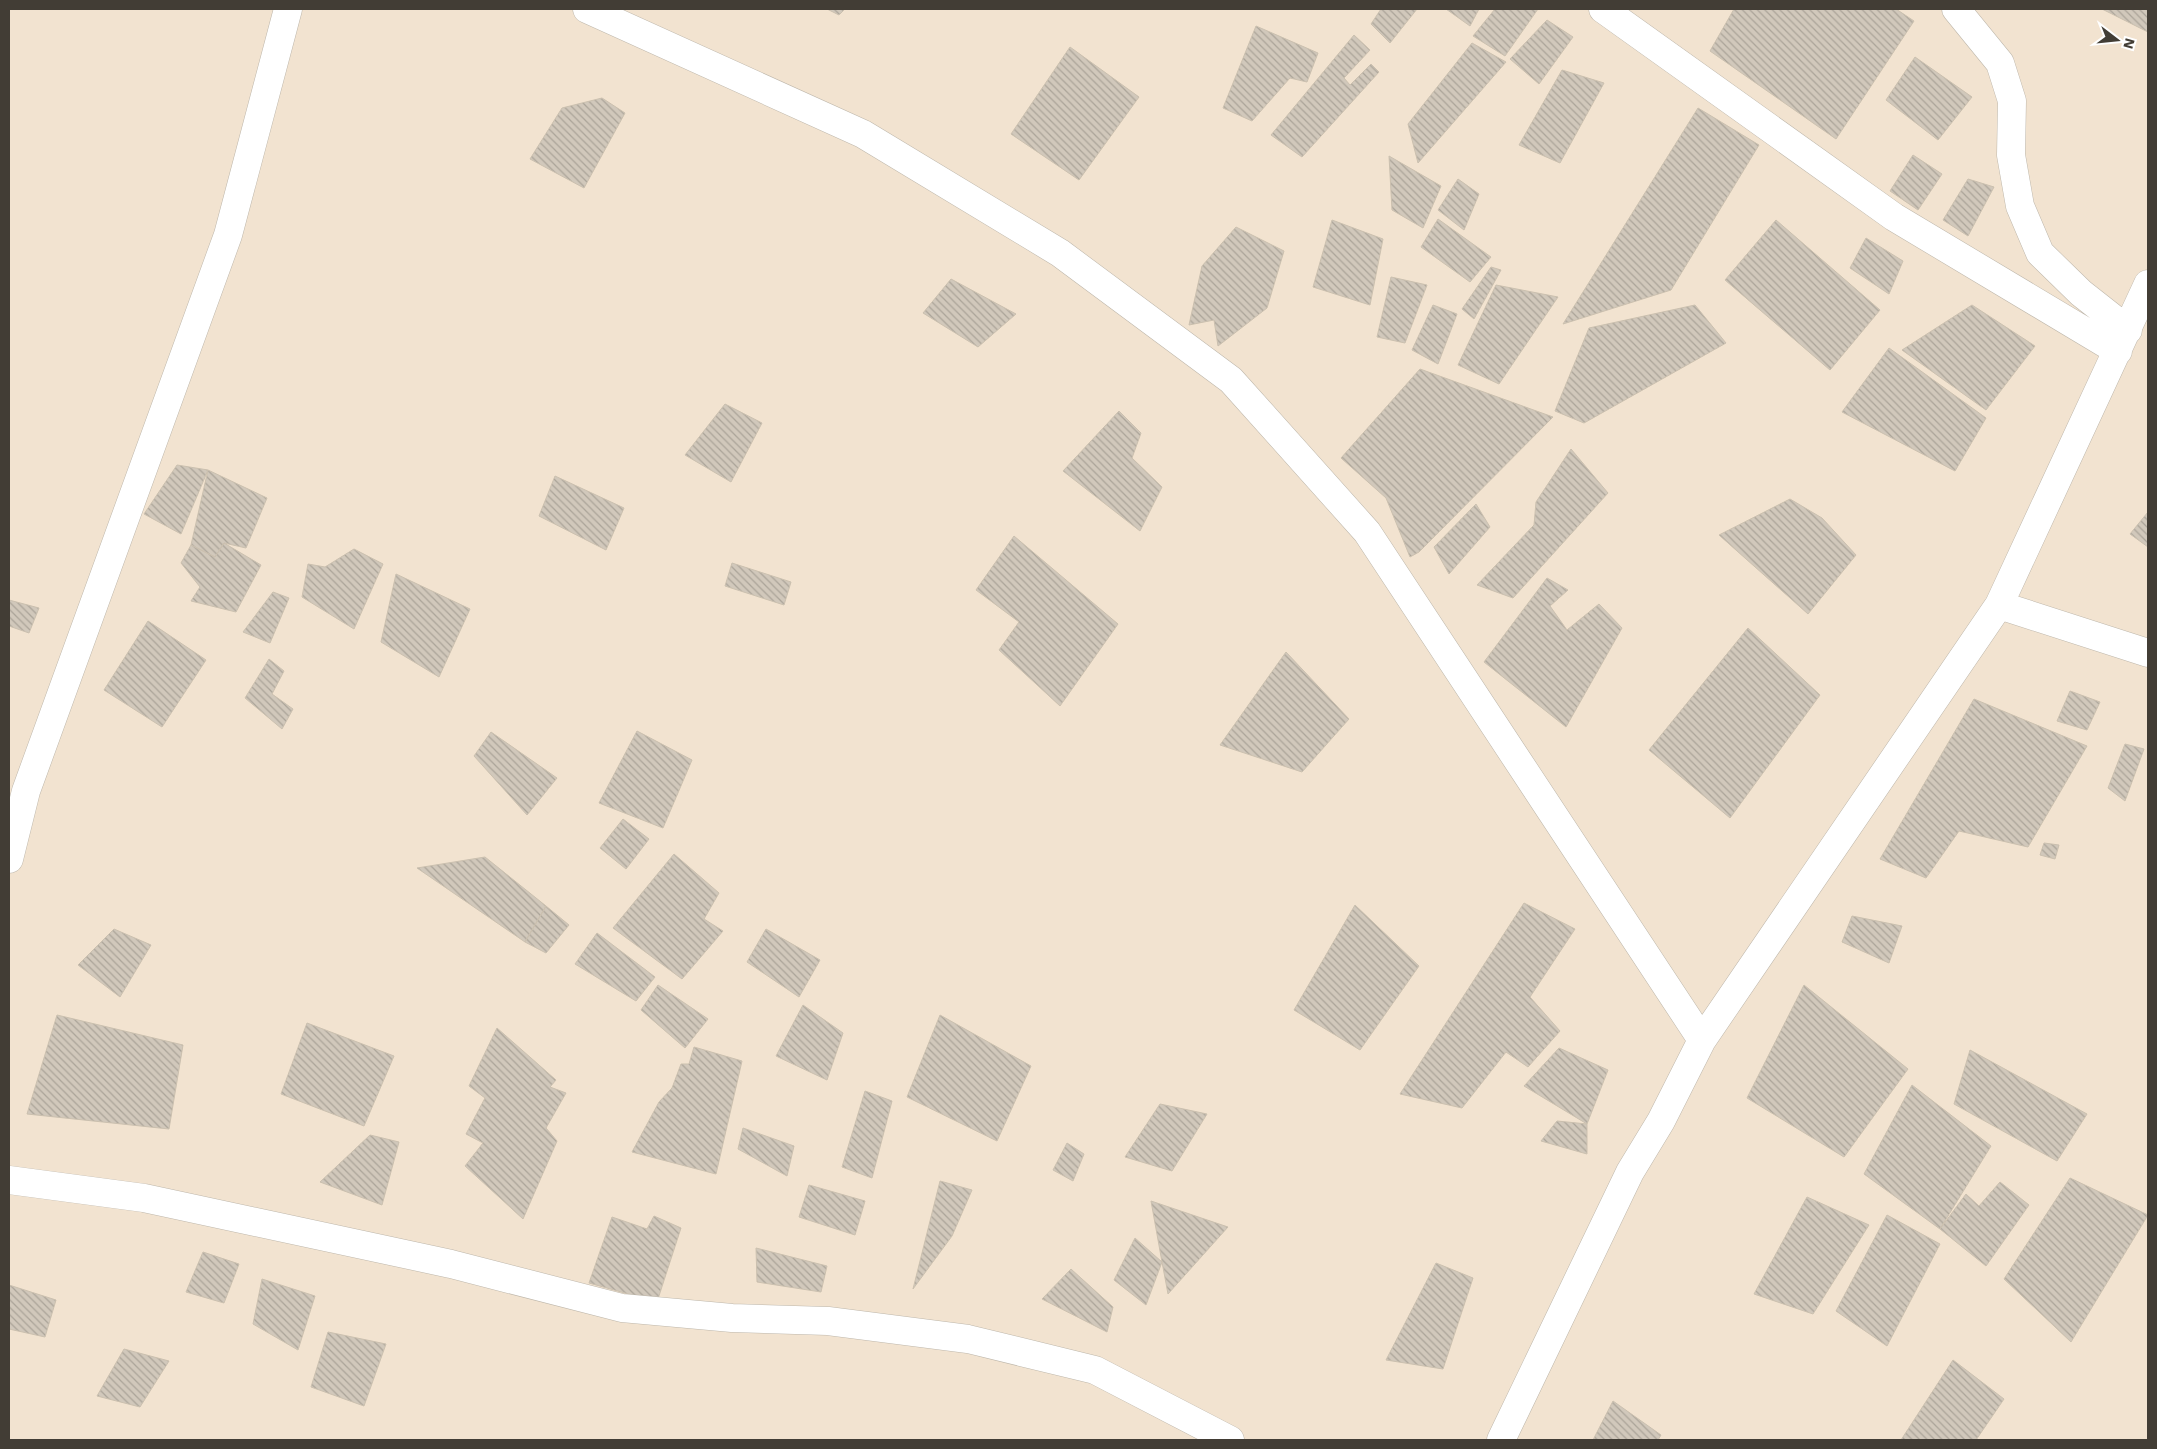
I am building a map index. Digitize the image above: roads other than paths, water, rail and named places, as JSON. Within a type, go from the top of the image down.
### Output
[{"type":"street","points":[[9,859],[26,792],[228,235],[288,9]]},
{"type":"street","points":[[587,9],[863,134],[1060,253],[1231,380],[1367,532],[1702,1040]]},
{"type":"street","points":[[1603,9],[1894,217],[2123,341]]},
{"type":"street","points":[[1956,9],[2000,62],[2012,101],[2011,155],[2020,206],[2040,253],[2081,293],[2123,341]]},
{"type":"street","points":[[1500,1440],[1630,1172],[1661,1121],[1702,1040],[1999,605],[2148,284]]},
{"type":"street","points":[[1999,605],[2148,653]]},
{"type":"street","points":[[9,1180],[144,1198],[451,1264],[622,1308],[732,1318],[828,1321],[968,1339],[1095,1370],[1230,1440]]}]
